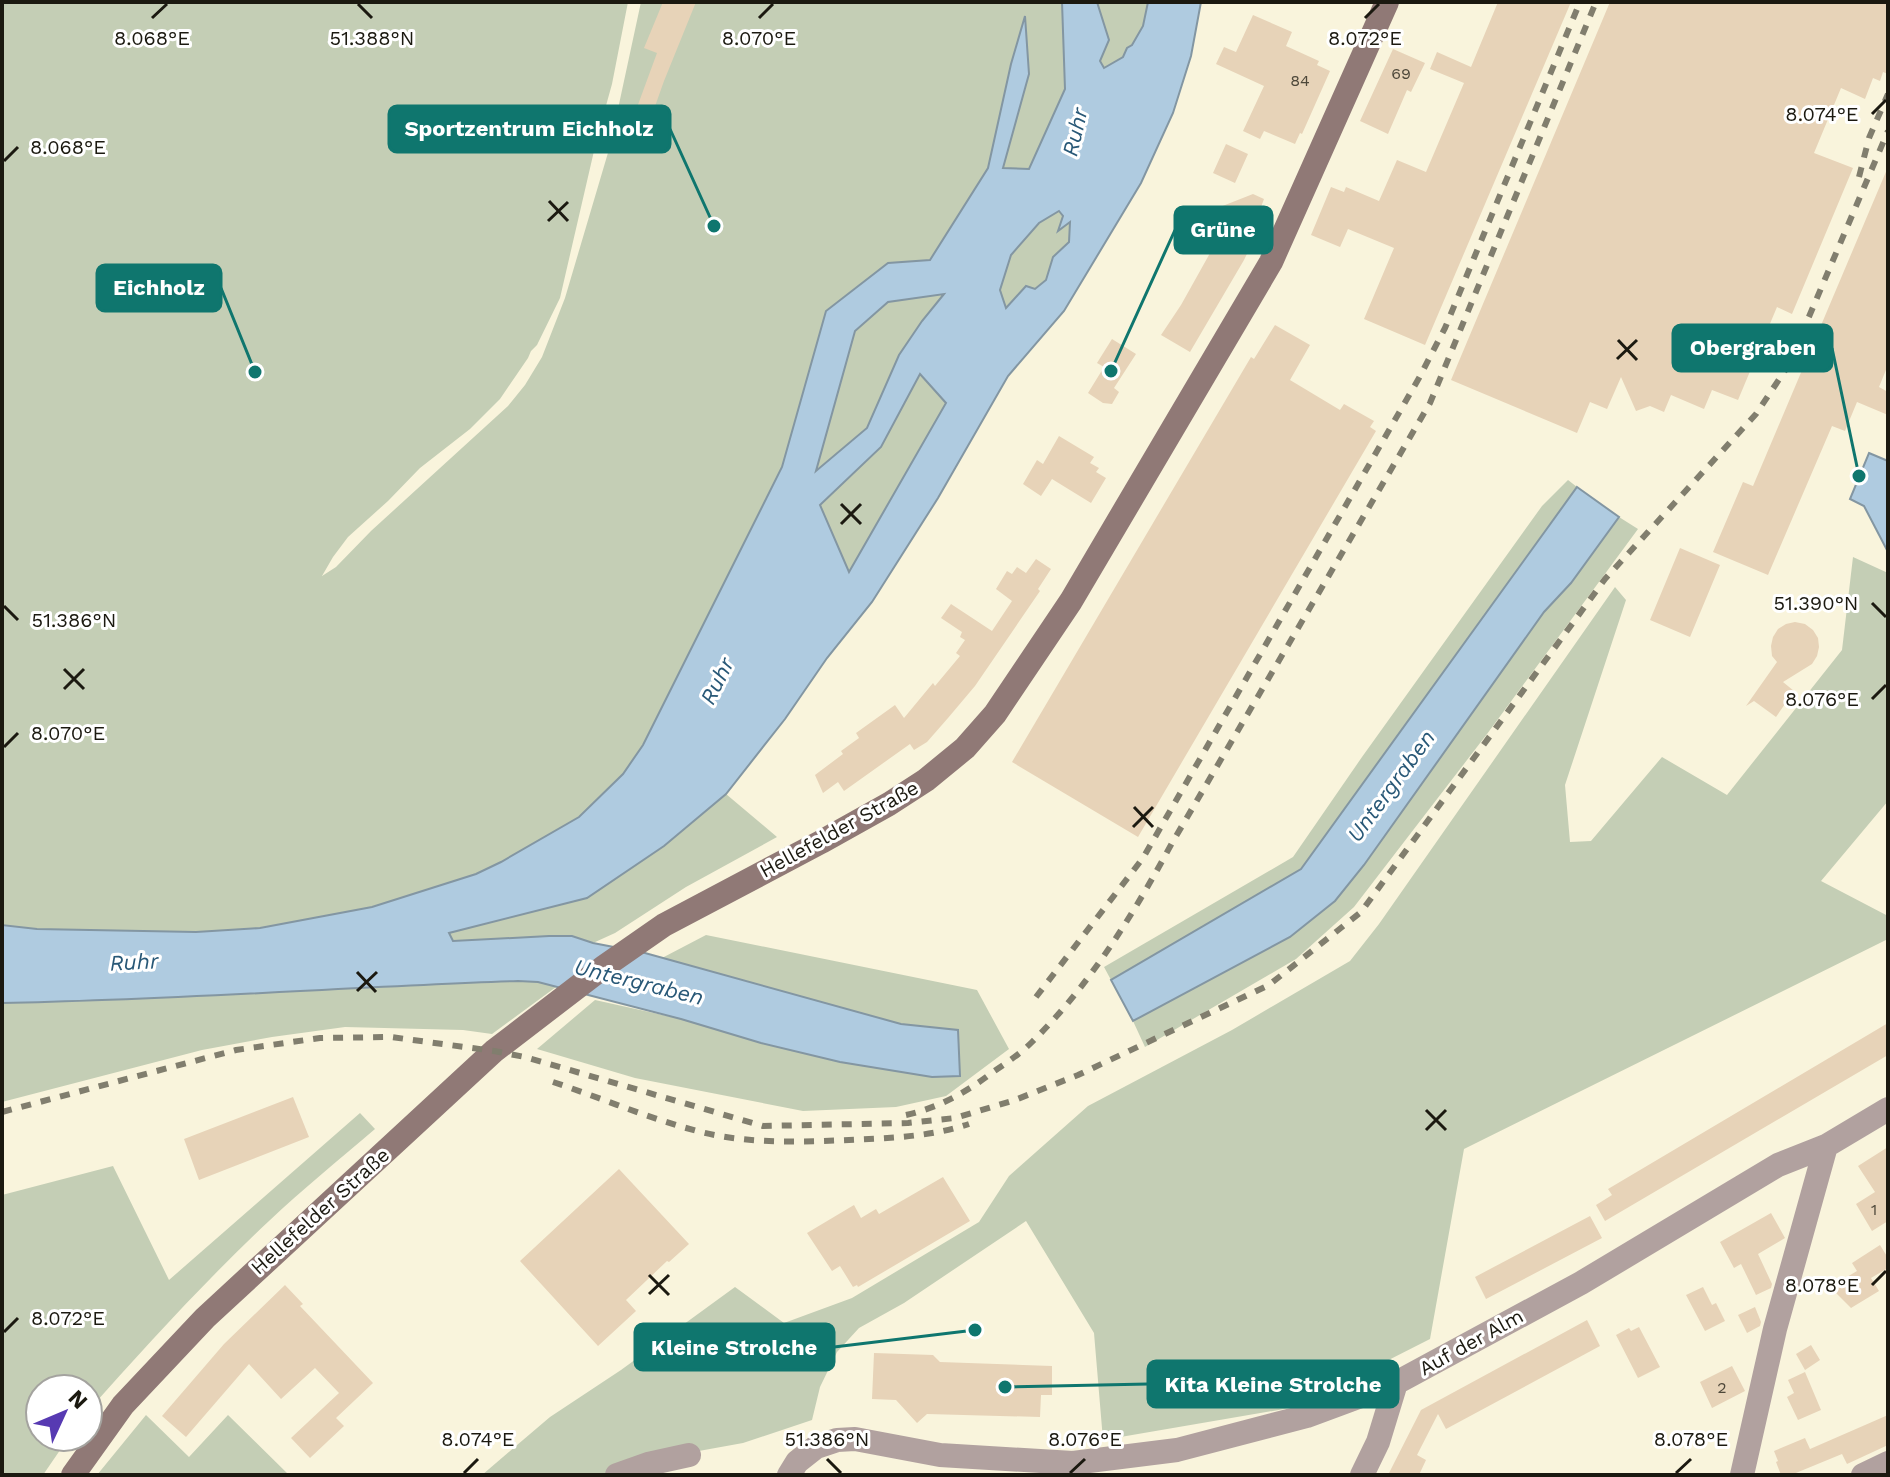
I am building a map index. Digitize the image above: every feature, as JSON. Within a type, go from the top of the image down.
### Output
[{"type":"street","name":"Hellefelder Straße","points":[[73,1475],[123,1405],[222,1300],[494,1051],[664,925],[889,804],[926,780],[965,748],[995,714],[1071,601],[1271,262],[1387,2]]},
{"type":"street","name":"Auf der Alm","points":[[789,1475],[797,1462],[816,1447],[837,1440],[855,1439],[940,1455],[1073,1463],[1177,1450],[1307,1416],[1396,1383],[1581,1283],[1778,1165],[1826,1146],[1888,1109]]},
{"type":"street","points":[[1742,1475],[1775,1329],[1826,1146]]},
{"type":"street","points":[[1362,1475],[1378,1442],[1396,1383]]},
{"type":"street","points":[[617,1475],[689,1455]]},
{"type":"street","points":[[1863,1475],[1888,1463]]},
{"type":"green space","points":[[2,2],[628,2],[612,84],[560,298],[537,345],[500,399],[470,429],[420,468],[348,537],[322,576],[336,567],[508,406],[542,357],[565,298],[610,146],[641,2],[1062,2],[1065,88],[1029,169],[1003,169],[1029,74],[1025,19],[1011,64],[988,168],[930,261],[888,263],[826,312],[782,467],[643,745],[623,774],[579,817],[476,874],[372,907],[260,928],[196,932],[37,929],[3,926]]},
{"type":"green space","points":[[1097,2],[1148,2],[1143,26],[1132,45],[1123,57],[1104,68],[1100,62],[1109,40]]},
{"type":"green space","points":[[1059,211],[1063,215],[1059,230],[1070,221],[1069,242],[1053,257],[1046,280],[1035,289],[1026,287],[1006,309],[1000,290],[1011,255],[1039,223]]},
{"type":"green space","points":[[945,293],[899,355],[867,428],[815,473],[855,331],[888,302]]},
{"type":"green space","points":[[919,373],[946,403],[849,573],[820,505],[881,447]]},
{"type":"green space","points":[[1568,480],[1577,487],[1301,869],[1111,980],[1104,967],[1293,857],[1542,506]]},
{"type":"green space","points":[[1619,517],[1638,529],[1487,734],[1354,907],[1296,959],[1145,1047],[1133,1021],[1290,937],[1335,901],[1364,865],[1544,612],[1571,583]]},
{"type":"green space","points":[[1853,557],[1888,573],[1888,801],[1821,881],[1888,916],[1888,939],[1464,1149],[1430,1339],[1296,1407],[1103,1440],[1094,1333],[1026,1221],[904,1303],[859,1328],[837,1352],[820,1387],[812,1420],[743,1443],[649,1460],[604,1475],[482,1475],[550,1417],[735,1287],[784,1323],[852,1298],[979,1222],[1009,1176],[1088,1106],[1232,1030],[1350,961],[1615,587],[1626,600],[1565,785],[1570,842],[1591,841],[1662,757],[1727,795],[1842,650]]},
{"type":"green space","points":[[726,794],[777,837],[686,887],[615,933],[593,943],[572,936],[453,941],[449,933],[587,898],[664,846]]},
{"type":"green space","points":[[706,935],[977,990],[1009,1049],[946,1096],[896,1107],[803,1111],[635,1078],[537,1049],[595,1000],[681,1019],[840,1062],[932,1077],[958,1030],[901,1024],[662,958]]},
{"type":"green space","points":[[518,981],[556,987],[492,1034],[463,1030],[345,1027],[272,1037],[202,1050],[2,1102],[2,1003]]},
{"type":"green space","points":[[360,1113],[375,1129],[245,1244],[104,1393],[104,1373],[24,1373],[24,1453],[58,1453],[43,1475],[2,1475],[2,1195],[113,1166],[169,1280]]},
{"type":"green space","points":[[146,1415],[189,1457],[228,1415],[289,1475],[97,1475]]},
{"type":"water","points":[[1062,2],[1097,2],[1109,40],[1100,61],[1104,68],[1123,57],[1132,45],[1143,26],[1148,2],[1201,2],[1191,56],[1173,113],[1141,183],[1064,311],[1008,376],[938,498],[872,602],[726,794],[664,846],[587,898],[449,933],[453,941],[572,936],[645,953],[901,1024],[958,1030],[960,1076],[932,1077],[840,1062],[538,982],[2,1003],[2,925],[37,929],[196,932],[260,928],[372,907],[476,874],[579,817],[623,774],[643,745],[782,467],[826,311],[888,263],[930,260],[988,168],[1025,16],[1029,74],[1003,168],[1029,169],[1065,89]],"holes":[[[1059,211],[1063,216],[1058,231],[1070,222],[1069,242],[1053,257],[1046,280],[1035,289],[1026,286],[1006,308],[1000,290],[1011,255],[1039,223]],[[944,294],[899,355],[867,428],[816,471],[855,331],[888,302]],[[920,374],[946,403],[849,572],[820,505],[881,447]]]},
{"type":"water","points":[[1869,453],[1888,461],[1888,552],[1864,506],[1850,499]]},
{"type":"water","name":"Untergraben","points":[[1577,487],[1619,517],[1571,583],[1544,612],[1364,865],[1335,901],[1290,937],[1133,1021],[1111,980],[1301,869]]},
{"type":"building","points":[[663,2],[696,2],[648,126],[632,121],[657,53],[644,48]]},
{"type":"building","points":[[1498,2],[1571,2],[1425,345],[1364,319],[1394,248],[1348,229],[1340,247],[1311,235],[1331,187],[1344,192],[1346,187],[1379,201],[1397,160],[1426,172],[1464,83],[1430,69],[1437,52],[1471,67]]},
{"type":"building","points":[[1610,2],[1888,2],[1888,74],[1883,72],[1880,81],[1873,78],[1865,99],[1841,88],[1814,153],[1853,168],[1792,314],[1777,307],[1738,400],[1712,390],[1704,409],[1671,395],[1664,412],[1650,406],[1636,411],[1621,377],[1607,409],[1590,402],[1577,433],[1451,380]]},
{"type":"building","points":[[1253,15],[1292,32],[1286,46],[1319,61],[1317,65],[1330,71],[1295,144],[1264,131],[1260,139],[1243,131],[1264,86],[1216,64],[1224,47],[1236,52]]},
{"type":"building","points":[[1393,49],[1425,63],[1411,92],[1407,90],[1388,134],[1360,121]]},
{"type":"building","points":[[1226,144],[1248,154],[1235,183],[1213,173]]},
{"type":"building","points":[[1888,167],[1888,365],[1879,387],[1888,392],[1888,415],[1857,402],[1845,431],[1832,426],[1768,575],[1713,552],[1743,482],[1753,486]]},
{"type":"building","points":[[1253,194],[1264,199],[1261,207],[1267,209],[1262,223],[1190,352],[1161,335],[1219,237],[1222,224],[1214,221],[1220,207]]},
{"type":"building","points":[[1275,325],[1310,345],[1290,380],[1340,410],[1344,404],[1374,421],[1370,427],[1376,431],[1138,837],[1012,762],[1251,357],[1254,359]]},
{"type":"building","points":[[1112,339],[1136,354],[1114,388],[1119,392],[1112,404],[1103,403],[1088,393],[1104,367],[1097,363]]},
{"type":"building","points":[[1059,436],[1094,457],[1090,463],[1099,468],[1096,472],[1106,478],[1091,503],[1052,479],[1041,496],[1023,484],[1037,460],[1043,464]]},
{"type":"building","points":[[1680,548],[1720,565],[1690,637],[1650,620]]},
{"type":"building","points":[[1036,559],[1051,569],[1038,589],[1040,591],[975,686],[927,742],[914,750],[910,744],[844,791],[838,782],[823,793],[815,775],[859,738],[856,733],[895,705],[904,718],[960,656],[956,653],[965,640],[960,637],[962,632],[941,618],[951,604],[992,631],[1012,601],[996,589],[1007,571],[1012,574],[1017,567],[1026,573]]},
{"type":"building","points":[[1795,622],[1813,630],[1818,638],[1817,656],[1812,664],[1783,682],[1794,691],[1776,717],[1754,701],[1746,706],[1777,662],[1772,656],[1773,637],[1778,629]]},
{"type":"building","points":[[1888,1023],[1888,1055],[1605,1221],[1596,1205],[1612,1195],[1608,1189]]},
{"type":"building","points":[[293,1097],[309,1137],[199,1180],[184,1139]]},
{"type":"building","points":[[1888,1147],[1888,1221],[1872,1231],[1856,1204],[1875,1192],[1858,1166]]},
{"type":"building","points":[[619,1169],[689,1244],[626,1300],[636,1311],[598,1346],[520,1261]]},
{"type":"building","points":[[943,1177],[970,1221],[858,1287],[853,1287],[840,1266],[832,1271],[807,1233],[854,1205],[861,1218],[876,1209],[879,1214]]},
{"type":"building","points":[[1771,1213],[1785,1238],[1758,1254],[1772,1284],[1771,1288],[1756,1295],[1741,1264],[1734,1268],[1720,1242]]},
{"type":"building","points":[[1590,1216],[1602,1238],[1486,1299],[1475,1277]]},
{"type":"building","points":[[1880,1245],[1888,1258],[1888,1268],[1871,1278],[1879,1291],[1851,1308],[1830,1287],[1857,1271],[1852,1263]]},
{"type":"building","points":[[285,1285],[303,1304],[300,1306],[373,1383],[336,1418],[344,1426],[310,1458],[291,1438],[339,1393],[315,1368],[281,1399],[249,1364],[186,1437],[162,1416],[224,1344]]},
{"type":"building","points":[[1703,1287],[1725,1321],[1705,1331],[1686,1295]]},
{"type":"building","points":[[1755,1307],[1760,1326],[1747,1333],[1738,1315]]},
{"type":"building","points":[[1587,1320],[1600,1346],[1446,1429],[1438,1414],[1417,1455],[1426,1460],[1419,1475],[1388,1475],[1421,1410]]},
{"type":"building","points":[[1639,1327],[1660,1367],[1638,1378],[1616,1335]]},
{"type":"building","points":[[1811,1345],[1820,1360],[1805,1370],[1796,1354]]},
{"type":"building","points":[[874,1353],[933,1355],[940,1362],[1052,1366],[1052,1395],[1041,1395],[1040,1417],[927,1414],[917,1423],[896,1400],[872,1399]]},
{"type":"building","points":[[1732,1366],[1745,1391],[1712,1408],[1700,1382]]},
{"type":"building","points":[[1805,1372],[1821,1410],[1798,1420],[1787,1397],[1794,1393],[1788,1380]]},
{"type":"building","points":[[1888,1415],[1888,1445],[1847,1464],[1842,1454],[1791,1475],[1781,1475],[1774,1451],[1805,1438],[1810,1449]]},
{"type":"railway","points":[[1036,997],[1143,858],[1419,378],[1445,328],[1580,2]]},
{"type":"railway","points":[[906,1115],[941,1104],[962,1093],[1027,1046],[1073,997],[1126,923],[1430,403],[1596,2]]},
{"type":"railway","points":[[1859,177],[1869,138],[1888,94]]},
{"type":"railway","points":[[2,1112],[236,1050],[320,1038],[391,1037],[525,1057],[763,1126],[908,1123],[955,1118],[1015,1100],[1078,1075],[1269,985],[1361,912],[1605,579],[1756,414],[1788,366],[1888,131]]},
{"type":"railway","points":[[553,1082],[679,1126],[753,1140],[894,1137],[939,1132],[969,1124]]},
{"type":"place","name":"Sportzentrum Eichholz","points":[[714,226]]},
{"type":"place","name":"Grüne","points":[[1111,371]]},
{"type":"place","name":"Eichholz","points":[[255,372]]},
{"type":"place","name":"Obergraben","points":[[1859,476]]},
{"type":"place","name":"Kleine Strolche","points":[[975,1330]]},
{"type":"place","name":"Kita Kleine Strolche","points":[[1005,1387]]},
{"type":"water label","name":"Ruhr","points":[[1075,132]]},
{"type":"water label","name":"Ruhr","points":[[717,681]]},
{"type":"water label","name":"Ruhr","points":[[134,962]]}]
